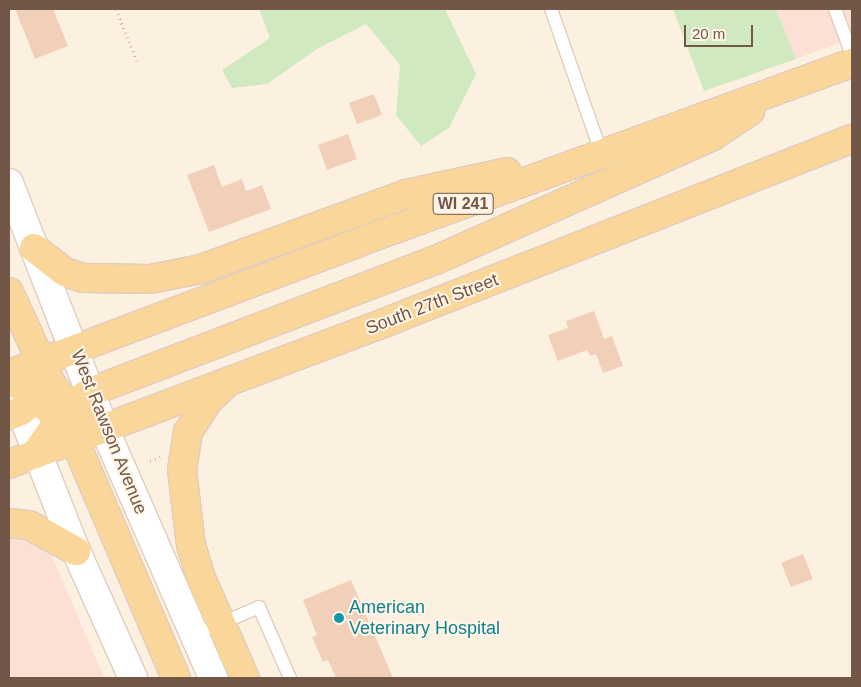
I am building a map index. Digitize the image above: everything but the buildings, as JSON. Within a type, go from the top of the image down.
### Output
[{"type":"main road","name":"South 27th Street","points":[[9,464],[36,453],[50,403],[75,349],[601,152],[852,63]]},
{"type":"main road","points":[[50,403],[438,259],[713,136],[789,86]]},
{"type":"main road","name":"South 27th Street","points":[[9,377],[50,403],[104,428],[230,381],[852,139]]},
{"type":"main road","points":[[34,248],[65,272],[83,278],[150,279],[201,269],[406,194],[601,152]]},
{"type":"main road","name":"West Rawson Avenue","points":[[9,183],[75,349],[50,403],[36,453],[76,551],[133,678]]},
{"type":"main road","points":[[9,292],[50,403],[176,678]]},
{"type":"main road","name":"West Rawson Avenue","points":[[9,377],[50,403],[104,428],[213,678]]},
{"type":"main road","points":[[230,381],[208,401],[188,432],[182,470],[191,545],[221,623],[245,678]]},
{"type":"main road","points":[[9,523],[29,525],[76,551]]},
{"type":"lane","points":[[551,9],[601,152]]},
{"type":"lane","points":[[835,9],[852,55]]},
{"type":"lane","points":[[194,635],[259,607],[290,678]]},
{"type":"path","points":[[116,9],[137,61]]},
{"type":"shaded area","points":[[776,9],[852,9],[852,38],[796,59]]},
{"type":"shaded area","points":[[9,531],[50,551],[104,678],[9,678]]},
{"type":"green space","points":[[259,9],[445,9],[476,74],[449,128],[421,146],[396,115],[400,65],[366,24],[317,49],[267,84],[232,88],[222,70],[270,38]]},
{"type":"green space","points":[[673,9],[776,9],[796,59],[704,91]]},
{"type":"place","name":"American Veterinary Hospital","points":[[339,618]]}]
